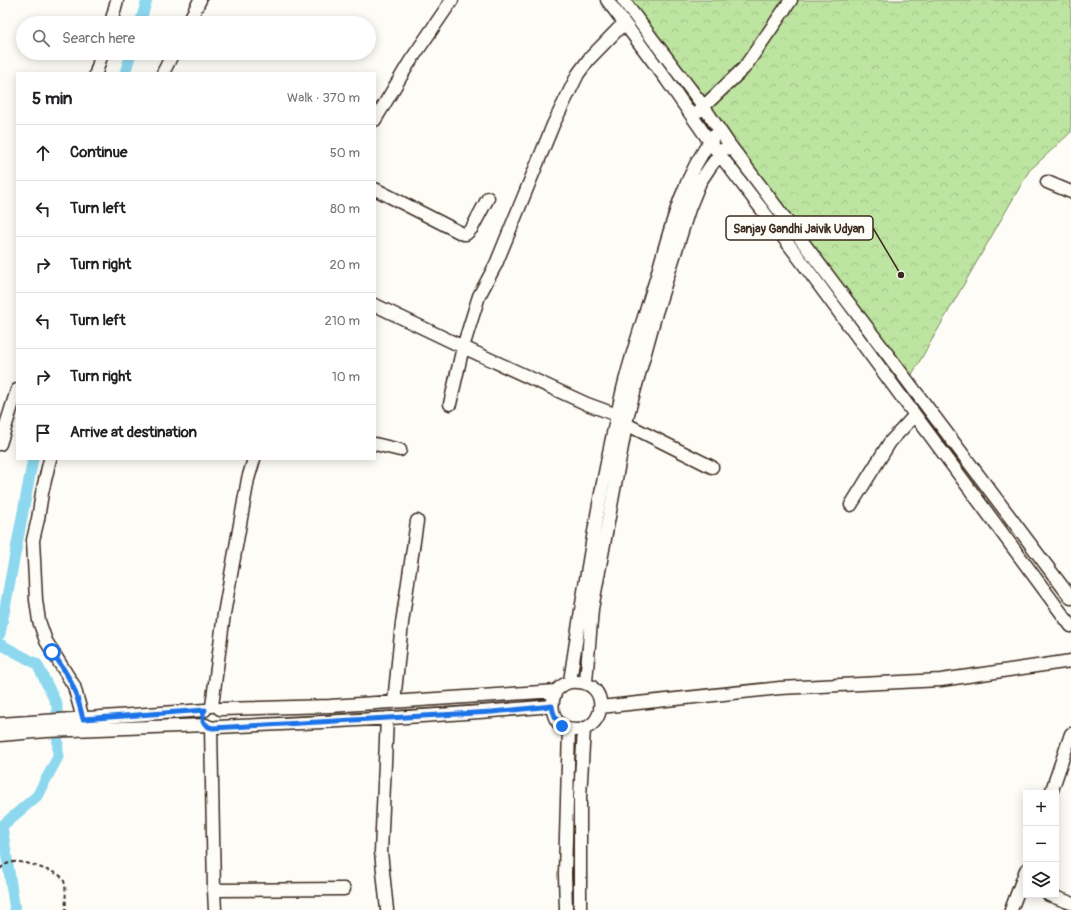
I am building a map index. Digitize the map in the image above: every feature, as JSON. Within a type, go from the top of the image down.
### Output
[{"type":"street","points":[[113,16],[117,0]]},
{"type":"street","points":[[192,16],[200,0]]},
{"type":"street","points":[[376,118],[409,63],[452,0]]},
{"type":"street","points":[[607,0],[666,79],[710,142],[796,254],[1071,626]]},
{"type":"street","points":[[623,0],[704,107],[729,144],[1071,598]]},
{"type":"street","points":[[692,117],[744,68],[791,0]]},
{"type":"street","points":[[450,404],[463,347],[479,296],[496,264],[553,125],[578,74],[589,59],[624,23]]},
{"type":"street","points":[[96,72],[100,60]]},
{"type":"street","points":[[164,72],[170,60]]},
{"type":"street","points":[[570,681],[590,555],[617,415],[636,343],[682,196],[696,165],[719,129]]},
{"type":"street","points":[[586,682],[592,609],[626,424],[656,314],[688,209],[700,182],[729,144]]},
{"type":"street","points":[[1047,182],[1071,192]]},
{"type":"street","points":[[376,190],[463,234],[466,234],[472,228],[488,198]]},
{"type":"street","points":[[376,305],[588,404],[617,415]]},
{"type":"street","points":[[0,444],[16,393]]},
{"type":"street","points":[[851,505],[890,442],[915,415]]},
{"type":"street","points":[[626,424],[712,467]]},
{"type":"street","points":[[376,444],[400,450]]},
{"type":"street","points":[[50,460],[42,489],[38,519],[33,540],[36,605],[46,641],[74,686],[78,723]]},
{"type":"street","points":[[215,910],[211,726],[202,718],[212,708],[224,614],[248,479],[254,460]]},
{"type":"street","points":[[394,702],[402,623],[417,521]]},
{"type":"street","points":[[600,707],[780,688],[941,680],[1071,661]]},
{"type":"street","points":[[570,681],[586,682],[597,692],[600,699],[599,714],[596,720],[590,725],[577,730],[562,726],[553,714],[552,706],[556,690],[570,681]]},
{"type":"street","points":[[0,735],[46,726],[212,708],[330,706],[556,690]]},
{"type":"street","points":[[78,723],[211,726],[492,712],[552,706]]},
{"type":"street","points":[[211,726],[223,721],[222,712],[212,708]]},
{"type":"street","points":[[387,718],[381,852],[387,910]]},
{"type":"street","points":[[0,724],[46,726]]},
{"type":"street","points":[[580,910],[580,797],[584,728]]},
{"type":"street","points":[[566,910],[565,874],[569,729]]},
{"type":"street","points":[[1052,790],[1071,734]]},
{"type":"street","points":[[1011,910],[1023,888]]},
{"type":"street","points":[[214,890],[344,889]]},
{"type":"street","points":[[1057,898],[1071,903]]},
{"type":"path","points":[[0,869],[8,863],[20,862],[28,863],[61,876],[65,884],[66,910]]},
{"type":"green space","points":[[623,0],[1071,0],[1071,132],[1029,171],[910,378]]},
{"type":"waterway","points":[[142,16],[147,0]]},
{"type":"waterway","points":[[125,72],[129,60]]},
{"type":"waterway","points":[[0,634],[33,460]]},
{"type":"waterway","points":[[0,644],[37,664],[57,705],[58,757],[37,796],[2,826],[15,910]]},
{"type":"place","name":"Sanjay Gandhi Jaivik Udyan","points":[[901,275]]},
{"type":"route","points":[[52,652],[74,686],[83,719],[205,710],[202,718],[203,722],[209,727],[213,728],[492,712],[552,706],[553,714],[562,726]]}]
